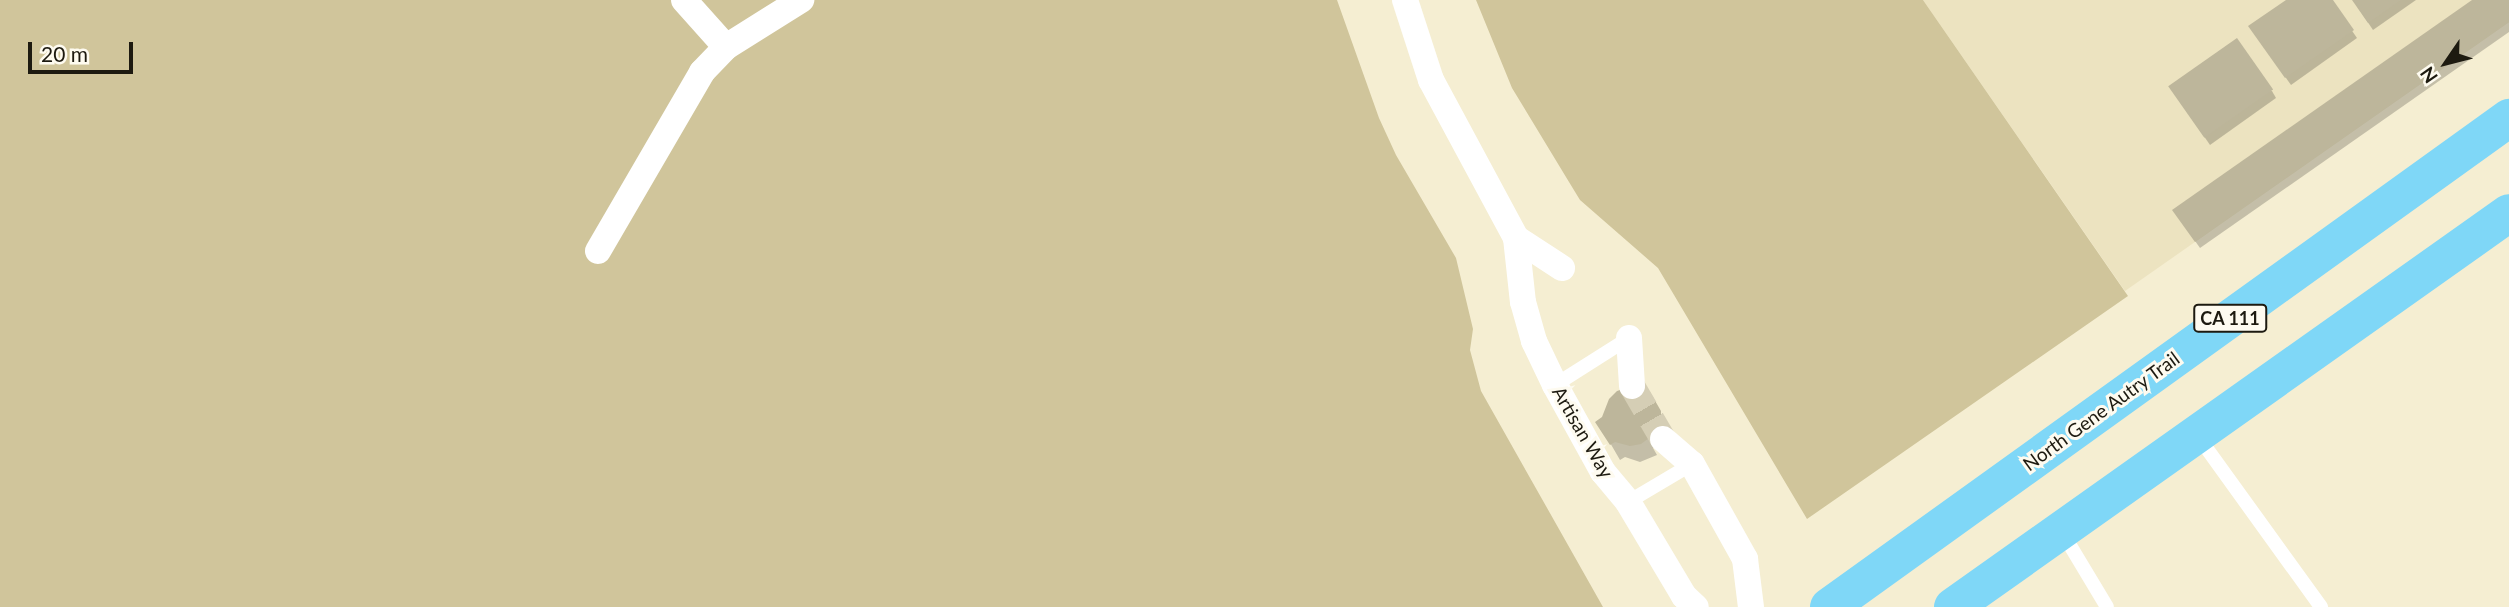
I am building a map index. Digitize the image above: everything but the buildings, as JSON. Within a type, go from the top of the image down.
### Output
[{"type":"main road","name":"North Gene Autry Trail","points":[[1829,607],[2509,118]]},
{"type":"main road","points":[[1953,607],[2509,213]]},
{"type":"street","points":[[684,0],[726,47]]},
{"type":"street","points":[[598,251],[702,72],[726,47],[800,0]]},
{"type":"street","name":"Artisan Way","points":[[1405,0],[1431,80],[1516,238],[1523,302],[1534,341],[1555,385],[1603,472],[1628,502],[1684,596],[1696,607]]},
{"type":"street","name":"Artisan Way","points":[[1516,238],[1562,268]]},
{"type":"street","points":[[1629,338],[1632,386]]},
{"type":"street","points":[[1663,439],[1692,464],[1745,559],[1752,607]]},
{"type":"lane","points":[[1555,385],[1629,338]]},
{"type":"lane","points":[[2197,435],[2322,607]]},
{"type":"lane","points":[[1628,502],[1692,464]]},
{"type":"lane","points":[[2061,531],[2107,607]]},
{"type":"shaded area","points":[[0,0],[1337,0],[1379,118],[1396,155],[1456,258],[1473,329],[1470,350],[1481,391],[1603,607],[0,607]]},
{"type":"shaded area","points":[[1476,0],[1923,0],[2128,296],[1807,519],[1658,268],[1580,200],[1512,88]]},
{"type":"shaded area","points":[[1923,0],[2509,0],[2509,22],[2125,291]]},
{"type":"tunnel","points":[[1632,386],[1663,439]]}]
